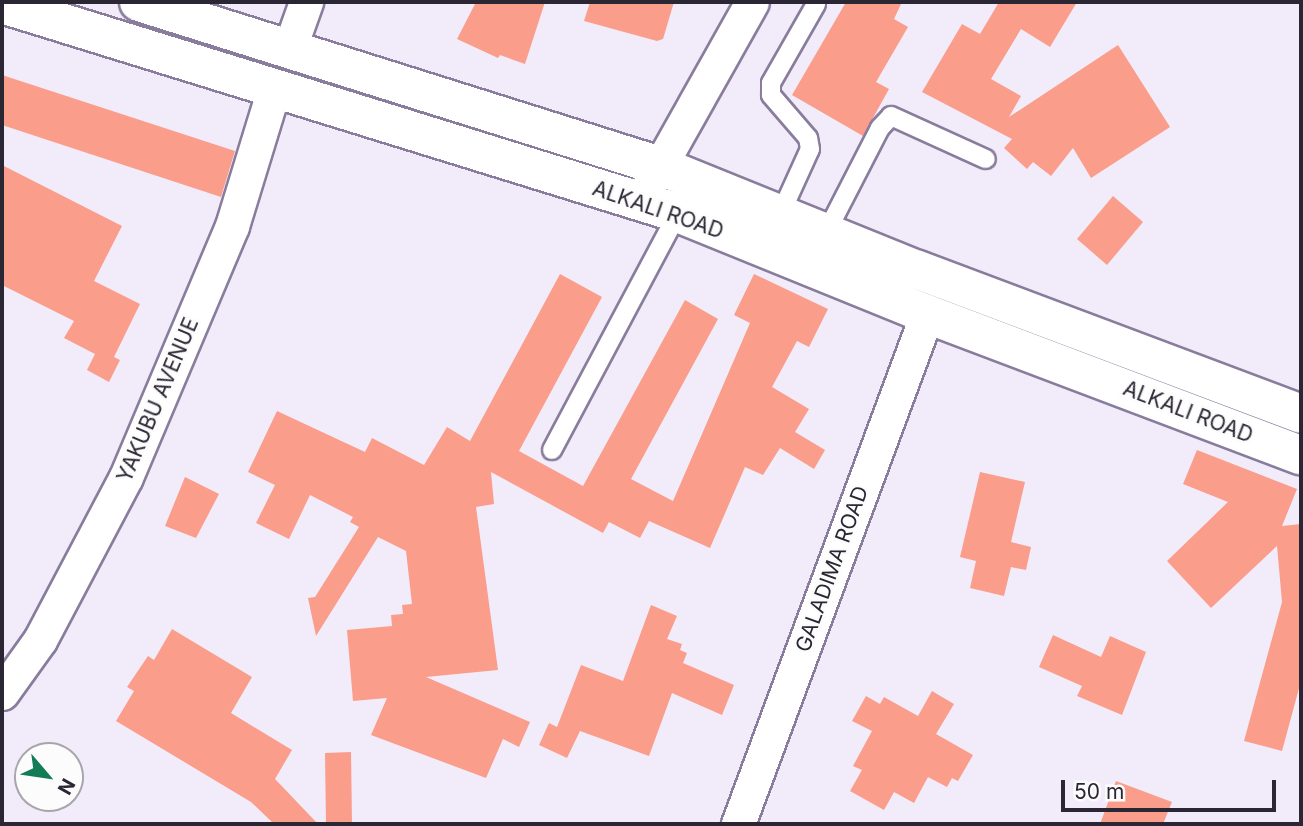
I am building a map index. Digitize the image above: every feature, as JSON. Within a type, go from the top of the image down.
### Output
[{"type":"main road","name":"ALKALI ROAD","points":[[139,2],[290,47],[660,166],[686,197],[926,314],[1301,455]]},
{"type":"main road","name":"ALKALI ROAD","points":[[2,4],[640,202],[686,197],[780,215],[1301,414]]},
{"type":"street","points":[[290,47],[306,2]]},
{"type":"street","points":[[640,202],[752,2]]},
{"type":"street","name":"YAKUBU AVENUE","points":[[2,693],[40,640],[126,477],[232,226],[274,89]]},
{"type":"street","name":"GALADIMA ROAD","points":[[738,824],[926,314]]},
{"type":"lane","points":[[780,215],[810,149],[808,138],[771,95],[771,83],[816,4]]},
{"type":"lane","points":[[826,233],[880,128],[891,116],[986,159]]},
{"type":"lane","points":[[552,450],[686,197]]},
{"type":"building","points":[[476,2],[545,2],[525,64],[500,55],[498,58],[457,39]]},
{"type":"building","points":[[590,2],[674,2],[663,39],[657,41],[584,21]]},
{"type":"building","points":[[846,2],[902,2],[894,19],[908,27],[876,82],[889,89],[863,136],[792,95]]},
{"type":"building","points":[[999,2],[1077,2],[1050,47],[1021,29],[991,79],[1021,96],[1009,117],[1118,45],[1170,127],[1091,178],[1073,148],[1051,176],[1033,162],[1027,169],[1004,148],[1012,139],[922,92],[962,24],[980,34]]},
{"type":"building","points":[[2,75],[235,151],[221,197],[2,125]]},
{"type":"building","points":[[2,165],[122,226],[94,281],[140,304],[114,357],[120,360],[109,382],[87,370],[95,354],[64,338],[74,321],[2,285]]},
{"type":"building","points":[[1113,196],[1143,222],[1107,265],[1077,239]]},
{"type":"building","points":[[560,274],[602,297],[519,451],[583,486],[685,300],[718,319],[631,479],[673,501],[750,323],[734,315],[754,274],[828,309],[809,347],[797,341],[772,387],[809,409],[795,432],[825,450],[814,469],[780,448],[763,475],[745,467],[710,548],[649,521],[640,538],[609,522],[603,533],[491,472],[494,504],[476,507],[498,670],[426,677],[530,722],[519,747],[503,739],[486,778],[371,735],[387,698],[353,701],[347,630],[392,626],[391,615],[403,614],[402,605],[412,604],[406,551],[378,537],[316,636],[308,598],[315,597],[359,527],[350,522],[353,517],[310,495],[289,539],[256,523],[275,485],[248,472],[277,411],[365,452],[372,438],[424,465],[447,427],[470,441]]},
{"type":"building","points":[[1197,450],[1297,489],[1282,526],[1301,524],[1301,681],[1282,751],[1244,741],[1282,602],[1277,546],[1211,608],[1167,561],[1228,502],[1183,484]]},
{"type":"building","points":[[980,472],[1025,482],[1011,542],[1031,547],[1026,570],[1011,567],[1004,596],[970,588],[976,561],[960,557]]},
{"type":"building","points":[[185,477],[219,494],[196,538],[165,526]]},
{"type":"building","points":[[651,605],[677,616],[667,639],[682,644],[680,650],[687,653],[683,663],[734,685],[722,715],[672,693],[649,756],[580,731],[567,758],[539,745],[549,723],[557,727],[581,665],[623,681]]},
{"type":"building","points":[[172,629],[252,677],[231,713],[292,750],[275,779],[318,824],[274,824],[251,802],[116,721],[134,691],[127,687],[148,656],[154,660]]},
{"type":"building","points":[[1053,635],[1101,657],[1110,636],[1146,652],[1122,715],[1077,696],[1082,686],[1039,667]]},
{"type":"building","points":[[932,691],[954,704],[936,734],[973,755],[958,781],[952,778],[947,787],[928,777],[914,803],[894,792],[884,810],[850,791],[862,770],[853,766],[872,731],[852,721],[866,696],[880,704],[884,697],[918,716]]},
{"type":"building","points":[[351,752],[352,824],[326,824],[325,753]]},
{"type":"building","points":[[1116,781],[1172,802],[1163,824],[1100,824]]}]
